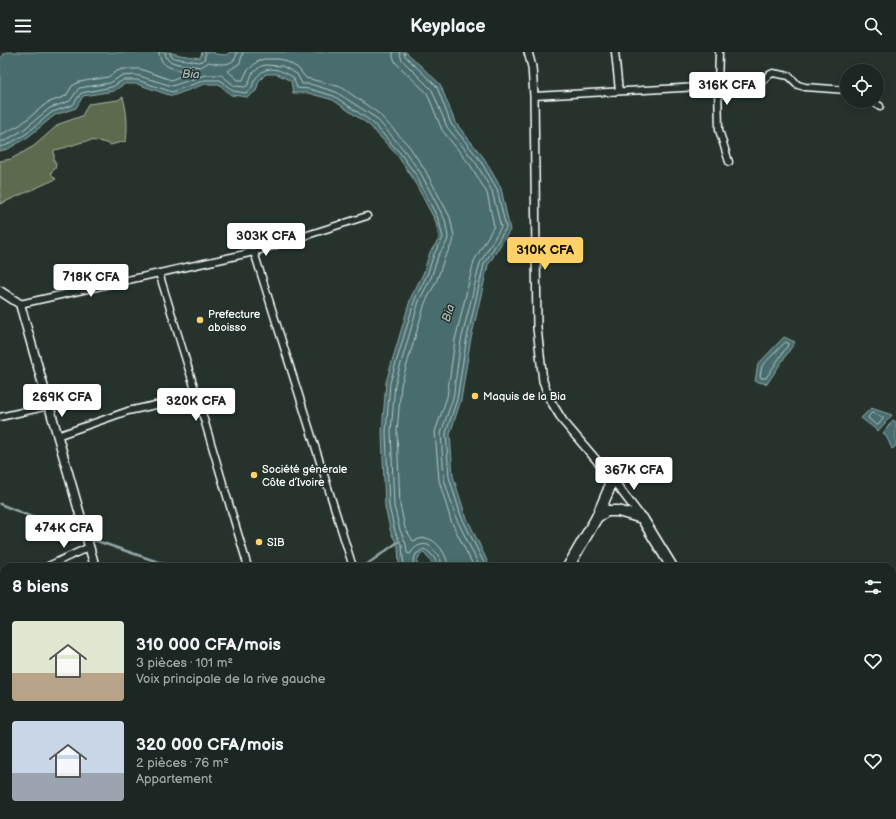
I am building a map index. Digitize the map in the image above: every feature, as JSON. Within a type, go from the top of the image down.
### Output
[{"type":"highway","points":[[570,563],[597,517],[609,489],[610,476]]},
{"type":"highway","points":[[597,517],[608,511],[618,511],[642,518],[670,563]]},
{"type":"main road","points":[[0,291],[20,304],[94,563]]},
{"type":"street","points":[[528,52],[532,67],[534,96],[537,328],[543,381],[550,400],[563,421],[610,476],[642,518]]},
{"type":"street","points":[[615,52],[619,91]]},
{"type":"street","points":[[719,52],[719,130],[729,162]]},
{"type":"street","points":[[534,96],[718,86],[753,87],[773,73],[789,76],[798,85],[805,87],[840,90]]},
{"type":"street","points":[[20,304],[254,252],[367,216]]},
{"type":"street","points":[[254,252],[352,563]]},
{"type":"street","points":[[158,273],[197,396],[247,563]]},
{"type":"street","points":[[57,436],[128,412],[197,396]]},
{"type":"street","points":[[0,417],[48,406]]},
{"type":"street","points":[[54,563],[89,546]]},
{"type":"green space","points":[[123,97],[127,119],[126,141],[110,145],[102,142],[89,141],[54,150],[54,161],[56,164],[55,169],[51,172],[56,179],[0,204],[0,161],[11,159],[34,146],[59,124],[82,116],[88,104],[118,100]]},
{"type":"water","name":"Bia","points":[[6,52],[168,52],[200,58],[202,52],[214,52],[215,54],[226,55],[230,52],[406,52],[440,84],[455,122],[484,158],[501,188],[510,230],[488,265],[470,343],[461,400],[450,434],[453,476],[465,514],[488,563],[432,563],[424,553],[420,555],[417,563],[399,563],[398,546],[391,533],[385,507],[382,432],[386,382],[411,297],[423,274],[430,252],[439,239],[436,222],[412,177],[397,155],[369,125],[333,100],[308,93],[293,93],[291,81],[277,74],[266,74],[259,81],[256,91],[248,97],[231,95],[219,84],[205,84],[172,96],[137,84],[124,84],[114,91],[83,96],[76,108],[55,115],[28,137],[8,149],[0,151],[0,59]]},
{"type":"water","points":[[784,337],[795,342],[767,384],[755,381],[758,364]]},
{"type":"water","points":[[871,408],[892,415],[878,431],[861,418]]},
{"type":"water","points":[[893,420],[896,422],[896,446],[892,449],[883,433]]},
{"type":"waterway","points":[[0,504],[54,526],[84,536]]},
{"type":"waterway","points":[[88,538],[161,563]]},
{"type":"waterway","points":[[369,563],[398,542]]},
{"type":"place","name":"Prefecture aboisso","points":[[200,320]]},
{"type":"place","name":"Maquis de la Bia","points":[[475,396]]},
{"type":"place","name":"Société générale Côte d’Ivoire","points":[[254,475]]},
{"type":"place","name":"SIB","points":[[259,542]]}]
